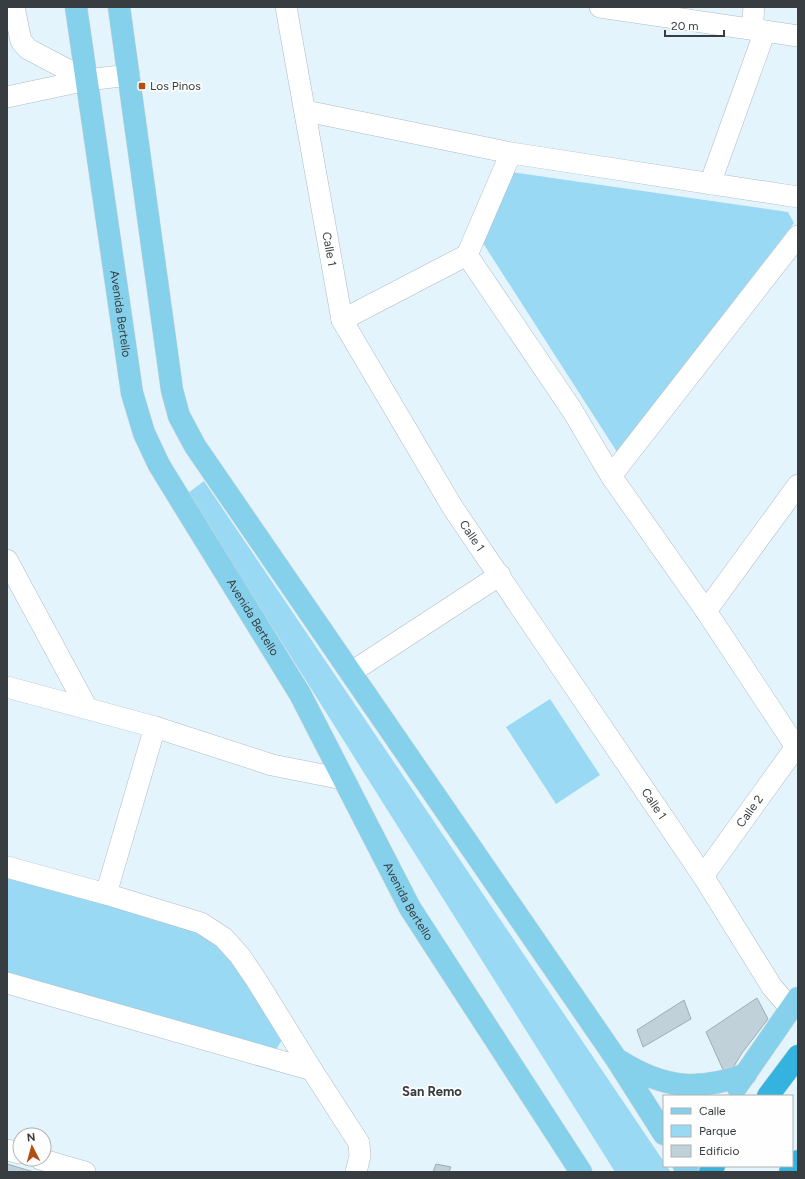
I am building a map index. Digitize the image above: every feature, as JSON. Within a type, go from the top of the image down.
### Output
[{"type":"highway","points":[[769,1095],[798,1056]]},
{"type":"highway","points":[[790,1172],[798,1161]]},
{"type":"main road","name":"Avenida Bertello","points":[[76,7],[132,393],[144,433],[159,466],[300,694],[410,908],[581,1172]]},
{"type":"main road","points":[[119,7],[172,390],[179,416],[195,446],[617,1060],[663,1132]]},
{"type":"main road","points":[[731,1095],[794,1003]]},
{"type":"main road","points":[[617,1060],[637,1072],[659,1081],[682,1085],[705,1085],[726,1082],[746,1074]]},
{"type":"street","points":[[14,7],[22,41],[28,49],[87,80]]},
{"type":"street","name":"Calle 1","points":[[286,7],[306,111],[342,320],[453,508],[703,876],[772,986],[794,1003]]},
{"type":"street","points":[[600,7],[798,36]]},
{"type":"street","points":[[710,184],[759,30],[754,7]]},
{"type":"street","points":[[7,97],[87,80],[129,75]]},
{"type":"street","points":[[306,111],[511,153],[798,197]]},
{"type":"street","points":[[342,320],[467,255],[511,153]]},
{"type":"street","points":[[611,476],[798,236]]},
{"type":"street","points":[[467,255],[572,410],[611,476],[706,611],[797,746]]},
{"type":"street","points":[[706,611],[798,485]]},
{"type":"street","points":[[7,560],[87,708]]},
{"type":"street","points":[[350,673],[500,576]]},
{"type":"street","points":[[7,686],[155,727],[272,765],[343,779]]},
{"type":"street","points":[[106,894],[155,727]]},
{"type":"street","name":"Calle 2","points":[[703,876],[797,746]]},
{"type":"street","points":[[7,867],[201,922],[224,938],[240,956],[255,978],[359,1143],[360,1156],[356,1172]]},
{"type":"street","points":[[7,983],[312,1070]]},
{"type":"street","points":[[52,1162],[85,1172]]},
{"type":"green space","points":[[511,172],[788,212],[794,223],[617,452],[481,240]]},
{"type":"green space","points":[[204,481],[663,1161],[663,1167],[668,1167],[670,1171],[669,1172],[615,1172],[188,493]]},
{"type":"green space","points":[[550,699],[600,775],[556,804],[506,727]]},
{"type":"green space","points":[[7,874],[184,923],[222,947],[284,1036],[276,1050],[7,972]]},
{"type":"building","points":[[757,998],[768,1019],[734,1066],[725,1074],[706,1032]]},
{"type":"building","points":[[684,1000],[691,1019],[643,1047],[637,1030]]},
{"type":"building","points":[[7,1164],[12,1165],[12,1167],[34,1172],[7,1172]]},
{"type":"building","points":[[436,1164],[451,1167],[449,1172],[433,1172]]},
{"type":"place","name":"Los Pinos","points":[[142,86]]},
{"type":"district","name":"San Remo","points":[[432,1091]]}]
